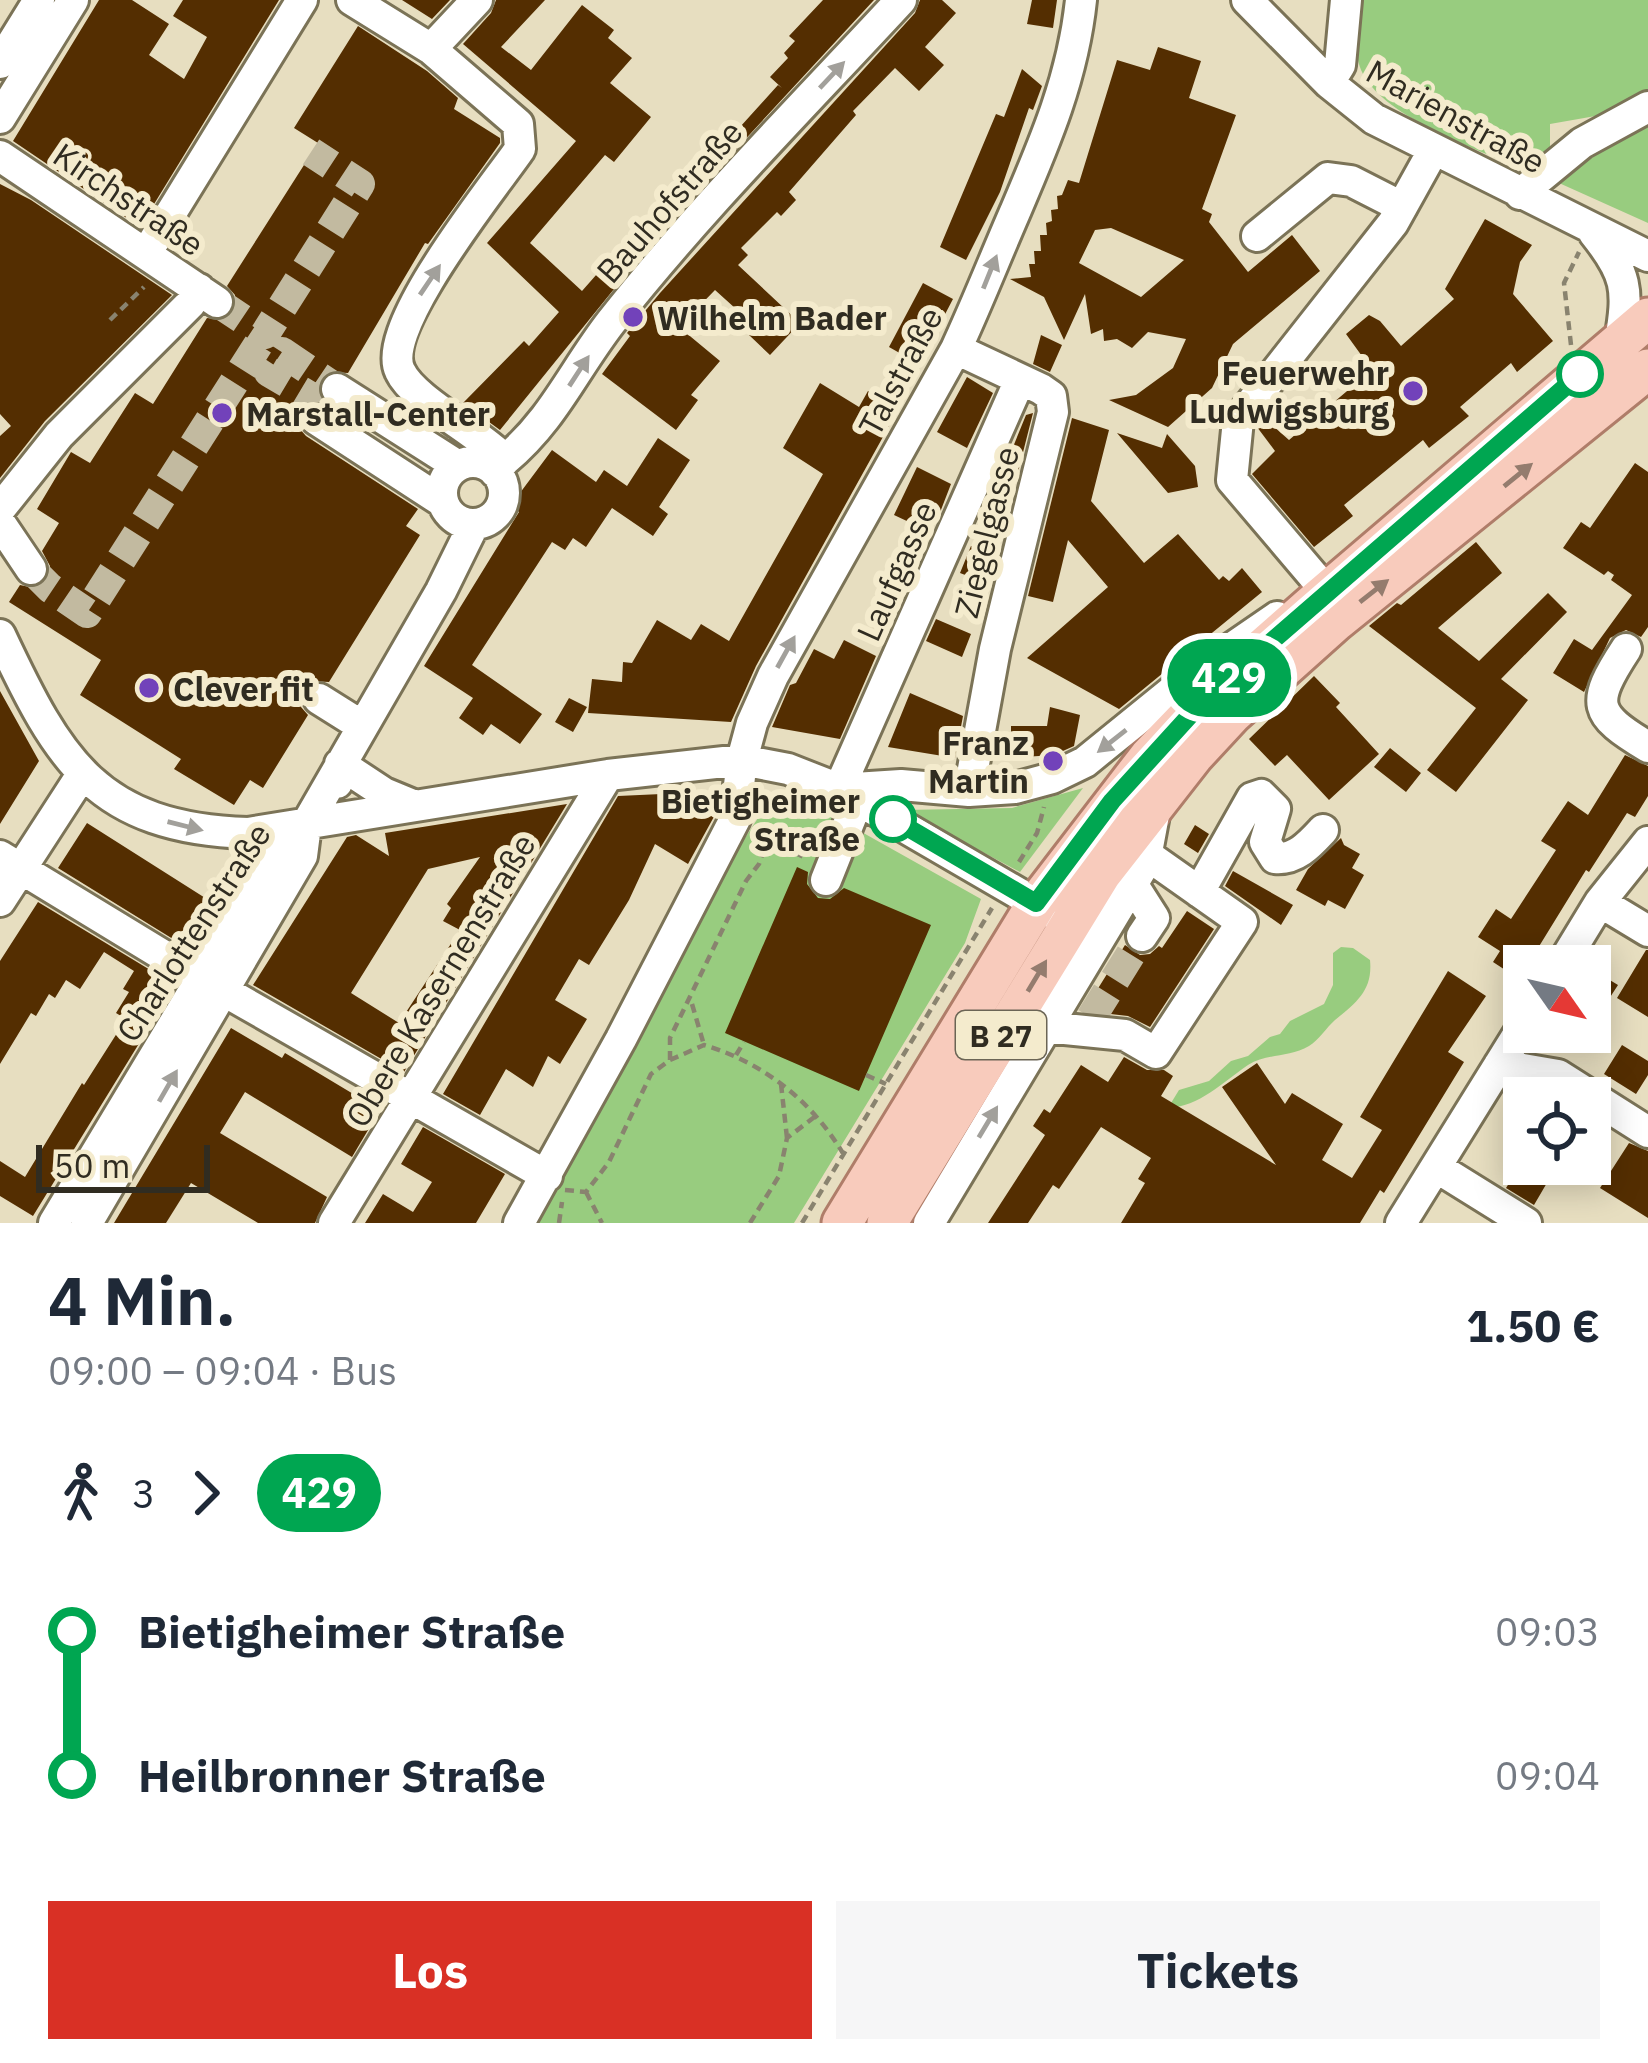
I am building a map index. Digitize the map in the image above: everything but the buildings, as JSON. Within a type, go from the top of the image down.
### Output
[{"type":"main road","name":"B 27","points":[[842,1223],[1037,903],[1149,757],[1203,701],[1319,599],[1612,358]]},
{"type":"main road","name":"B 27","points":[[1612,358],[1648,369]]},
{"type":"main road","name":"B 27","points":[[887,1223],[1037,903],[1156,801],[1232,715],[1612,358]]},
{"type":"street","points":[[0,62],[39,0]]},
{"type":"street","points":[[0,118],[73,0]]},
{"type":"street","points":[[155,258],[302,0]]},
{"type":"street","points":[[327,405],[448,483],[454,518],[474,524],[492,517],[503,500],[500,466],[489,443],[411,384],[400,371],[396,352],[406,316],[520,148],[518,124],[430,49],[352,0]]},
{"type":"street","points":[[430,49],[477,0]]},
{"type":"street","name":"Bauhofstraße","points":[[500,466],[549,418],[609,325],[725,189],[901,0]]},
{"type":"street","name":"Talstraße","points":[[519,1223],[735,820],[742,760],[773,676],[956,349],[1054,119],[1071,65],[1081,0]]},
{"type":"street","name":"Marienstraße","points":[[1247,0],[1329,83],[1374,119],[1648,256]]},
{"type":"street","points":[[1329,83],[1340,65],[1346,0]]},
{"type":"street","points":[[1520,194],[1582,143],[1648,107]]},
{"type":"street","points":[[849,794],[901,785],[969,791],[1015,788],[1052,778],[1085,762],[1274,617],[1319,599],[1232,480],[1238,420],[1402,207],[1433,151]]},
{"type":"street","name":"Kirchstraße","points":[[0,156],[208,296],[190,304],[59,435],[0,509]]},
{"type":"street","points":[[1257,236],[1328,178],[1352,181],[1402,207]]},
{"type":"street","points":[[1590,228],[1623,277],[1627,304],[1612,358]]},
{"type":"street","name":"Ziegelgasse","points":[[956,349],[1052,396],[1053,412],[995,649],[969,791]]},
{"type":"street","name":"Laufgasse","points":[[817,876],[1019,382]]},
{"type":"street","points":[[448,483],[478,462],[500,466]]},
{"type":"street","points":[[0,524],[31,569]]},
{"type":"street","points":[[306,825],[441,591],[474,524]]},
{"type":"street","points":[[0,635],[25,689],[81,776],[127,807],[170,824],[248,833],[608,775],[742,760],[788,769],[849,794],[1037,903]]},
{"type":"street","points":[[1626,649],[1608,676],[1603,708],[1613,726],[1648,747]]},
{"type":"street","points":[[319,699],[362,726]]},
{"type":"street","points":[[340,764],[384,793],[413,805]]},
{"type":"street","points":[[340,764],[335,794],[343,804],[367,814]]},
{"type":"street","name":"Obere Kasernenstraße","points":[[334,1223],[608,775]]},
{"type":"street","points":[[0,902],[11,862],[81,776]]},
{"type":"street","points":[[1133,885],[1148,927],[1190,886],[1252,798],[1261,795],[1275,808],[1265,842],[1275,858],[1304,850],[1323,830]]},
{"type":"street","points":[[929,1223],[1133,885],[1147,855],[1156,801]]},
{"type":"street","name":"Charlottenstraße","points":[[88,1223],[281,849],[306,825]]},
{"type":"street","points":[[1574,945],[1600,902],[1648,842]]},
{"type":"street","points":[[1045,1027],[1087,1024],[1126,1035],[1156,1052],[1242,922],[1147,855]]},
{"type":"street","points":[[11,862],[213,985],[547,1176]]},
{"type":"street","points":[[1600,902],[1648,931]]},
{"type":"street","name":"Charlottenstraße","points":[[54,1223],[213,985]]},
{"type":"street","points":[[1401,1223],[1506,1053]]},
{"type":"street","points":[[1499,1065],[1558,1075],[1648,1132]]},
{"type":"street","points":[[1436,1167],[1526,1223]]},
{"type":"path","points":[[1590,228],[1564,283],[1569,341],[1612,358]]},
{"type":"path","points":[[110,320],[155,258]]},
{"type":"path","points":[[802,1223],[886,1084],[1037,903],[1036,833],[1052,778]]},
{"type":"path","points":[[670,1060],[670,1038],[767,841],[801,854],[812,863],[817,876]]},
{"type":"path","points":[[691,1000],[704,1045]]},
{"type":"path","points":[[736,1055],[744,1042]]},
{"type":"path","points":[[586,1192],[609,1162],[651,1074],[704,1045],[736,1055],[781,1084],[817,1115],[844,1155]]},
{"type":"path","points":[[866,1075],[886,1084]]},
{"type":"path","points":[[750,1223],[779,1176],[787,1138],[781,1084]]},
{"type":"path","points":[[787,1138],[817,1115]]},
{"type":"path","points":[[559,1223],[564,1190],[586,1192]]},
{"type":"path","points":[[586,1192],[602,1223]]},
{"type":"green space","points":[[1362,0],[1648,0],[1648,95],[1624,111],[1550,124],[1545,160],[1524,170],[1412,119],[1375,90],[1357,56]]},
{"type":"green space","points":[[1648,118],[1648,223],[1559,183],[1556,178]]},
{"type":"green space","points":[[1083,788],[1020,872],[904,810],[1012,808]]},
{"type":"green space","points":[[784,795],[826,812],[981,899],[965,943],[794,1223],[536,1223],[741,844],[769,801]]},
{"type":"green space","points":[[1341,947],[1353,948],[1370,960],[1369,980],[1357,1001],[1316,1041],[1301,1050],[1255,1061],[1200,1098],[1168,1108],[1179,1090],[1209,1081],[1231,1061],[1248,1056],[1280,1034],[1290,1021],[1324,1004],[1333,985],[1333,953]]},
{"type":"tunnel","points":[[217,302],[265,334],[360,184],[311,152]]},
{"type":"tunnel","points":[[31,569],[87,613],[265,334]]},
{"type":"tunnel","points":[[326,406],[269,372],[282,352],[337,389]]},
{"type":"tunnel","points":[[1091,1018],[1142,936]]},
{"type":"bus line","name":"429","points":[[893,819],[1036,903],[1112,801],[1203,701],[1580,374]]},
{"type":"place","name":"Wilhelm Bader","points":[[633,317]]},
{"type":"place","name":"Feuerwehr Ludwigsburg","points":[[1413,391]]},
{"type":"place","name":"Marstall-Center","points":[[222,413]]},
{"type":"place","name":"Clever fit","points":[[149,688]]},
{"type":"place","name":"Franz Martin","points":[[1053,761]]},
{"type":"place","name":"Bietigheimer Straße","points":[[893,819]]}]
